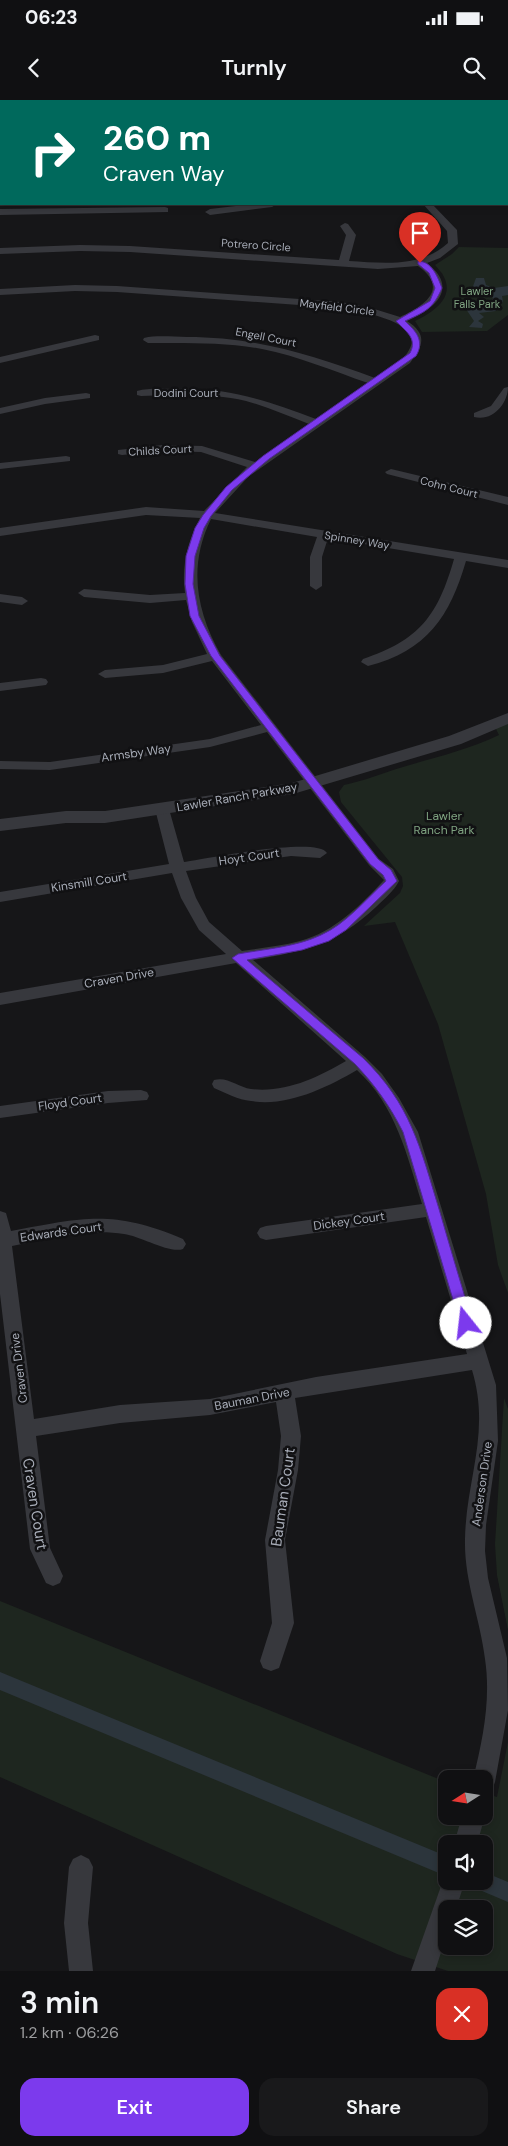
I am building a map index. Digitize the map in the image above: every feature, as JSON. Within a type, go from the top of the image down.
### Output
[{"type":"street","points":[[210,212],[264,205]]},
{"type":"street","name":"Potrero Circle","points":[[0,251],[122,248],[343,264],[392,266],[420,263],[447,250],[453,244],[454,237],[452,230],[428,205]]},
{"type":"street","points":[[0,212],[166,210]]},
{"type":"street","points":[[343,264],[352,235],[346,226]]},
{"type":"street","points":[[400,321],[423,310],[437,295],[437,281],[432,272],[420,263]]},
{"type":"street","name":"Mayfield Circle","points":[[0,292],[85,288],[140,290],[341,305],[377,311],[400,321],[414,333],[417,347],[406,361],[255,466],[229,488],[207,515],[190,556],[190,596],[198,625],[215,656],[374,862],[388,873],[392,881]]},
{"type":"street","points":[[0,360],[95,338]]},
{"type":"street","name":"Engell Court","points":[[148,340],[222,342],[262,346],[300,356],[375,382]]},
{"type":"street","points":[[478,415],[494,408],[508,390]]},
{"type":"street","name":"Dodini Court","points":[[141,393],[193,391],[226,394],[264,404],[315,423]]},
{"type":"street","points":[[0,411],[45,401],[86,396]]},
{"type":"street","name":"Childs Court","points":[[122,452],[163,448],[202,449],[255,466]]},
{"type":"street","points":[[0,466],[66,459]]},
{"type":"street","name":"Cohn Court","points":[[390,472],[508,501]]},
{"type":"street","points":[[0,532],[146,512],[207,515]]},
{"type":"street","name":"Spinney Way","points":[[207,515],[508,564]]},
{"type":"street","points":[[316,586],[316,557],[324,534]]},
{"type":"street","points":[[368,662],[403,650],[429,629],[448,593],[461,557]]},
{"type":"street","points":[[84,593],[143,598],[190,596]]},
{"type":"street","points":[[0,598],[22,601]]},
{"type":"street","points":[[105,674],[163,669],[215,656]]},
{"type":"street","points":[[0,687],[41,682]]},
{"type":"street","name":"Lawler Ranch Parkway","points":[[0,825],[90,816],[105,817],[259,794],[313,782],[455,740],[508,718]]},
{"type":"street","name":"Armsby Way","points":[[0,765],[28,767],[210,743],[270,727]]},
{"type":"street","name":"Anderson Drive","points":[[162,809],[190,905],[204,926],[376,1078],[393,1102],[409,1132],[486,1385],[489,1414],[488,1450],[475,1522],[475,1559],[476,1576],[496,1658],[499,1698],[494,1742],[487,1770]]},
{"type":"street","name":"Lawler Ranch Parkway","points":[[0,837],[91,823],[105,817]]},
{"type":"street","name":"Hoyt Court","points":[[178,867],[291,851],[320,853]]},
{"type":"street","name":"Kinsmill Court","points":[[0,897],[178,867]]},
{"type":"street","name":"Craven Drive","points":[[0,1000],[302,946],[325,938],[342,928],[392,881]]},
{"type":"street","points":[[220,1084],[249,1094],[269,1096],[319,1081],[359,1061]]},
{"type":"street","name":"Floyd Court","points":[[0,1112],[108,1097],[141,1096]]},
{"type":"street","name":"Dickey Court","points":[[266,1233],[433,1209]]},
{"type":"street","name":"Craven Drive","points":[[0,1218],[25,1430]]},
{"type":"street","name":"Edwards Court","points":[[3,1240],[89,1226],[117,1226],[146,1231],[177,1244]]},
{"type":"street","name":"Bauman Drive","points":[[25,1430],[120,1414],[210,1407],[316,1385],[478,1361]]},
{"type":"street","name":"Bauman Court","points":[[271,1661],[283,1623],[275,1540],[288,1470],[291,1436],[284,1392]]},
{"type":"street","name":"Craven Court","points":[[25,1430],[40,1549],[53,1576]]},
{"type":"street","points":[[81,1868],[76,1923],[81,1971]]},
{"type":"street","points":[[423,1971],[450,1890]]},
{"type":"green space","name":"Lawler Falls Park","points":[[459,247],[508,248],[508,315],[487,331],[422,332],[415,321],[428,314],[440,304],[446,292],[447,285],[444,277],[435,265]]},
{"type":"green space","name":"Lawler Ranch Park","points":[[508,715],[508,1293],[498,1265],[486,1194],[438,1024],[395,922],[364,926],[400,893],[403,886],[402,877],[341,802],[339,792],[344,785],[464,749],[499,735],[492,721]]},
{"type":"green space","points":[[504,1398],[508,1409],[508,1630],[497,1575],[495,1544]]},
{"type":"green space","points":[[0,1601],[438,1779],[438,1825],[493,1825],[493,1796],[497,1797],[508,1742],[508,1971],[448,1971],[397,1954],[0,1777]]},
{"type":"shaded area","points":[[476,278],[484,278],[486,285],[494,288],[508,286],[508,295],[502,296],[503,302],[497,305],[496,311],[479,313],[484,317],[478,321],[483,324],[482,328],[469,327],[474,321],[464,306],[470,303],[493,299],[492,296],[471,292]]},
{"type":"waterway","points":[[0,1681],[438,1863]]},
{"type":"waterway","points":[[493,1886],[508,1892]]},
{"type":"route","points":[[420,263],[432,272],[439,288],[433,302],[423,310],[400,321],[414,333],[417,347],[413,354],[406,361],[266,458],[229,488],[207,515],[195,540],[190,556],[189,584],[195,616],[208,646],[374,862],[388,873],[392,881],[370,904],[342,928],[325,938],[302,946],[238,958],[343,1046],[376,1078],[393,1102],[409,1132],[466,1323]]}]
